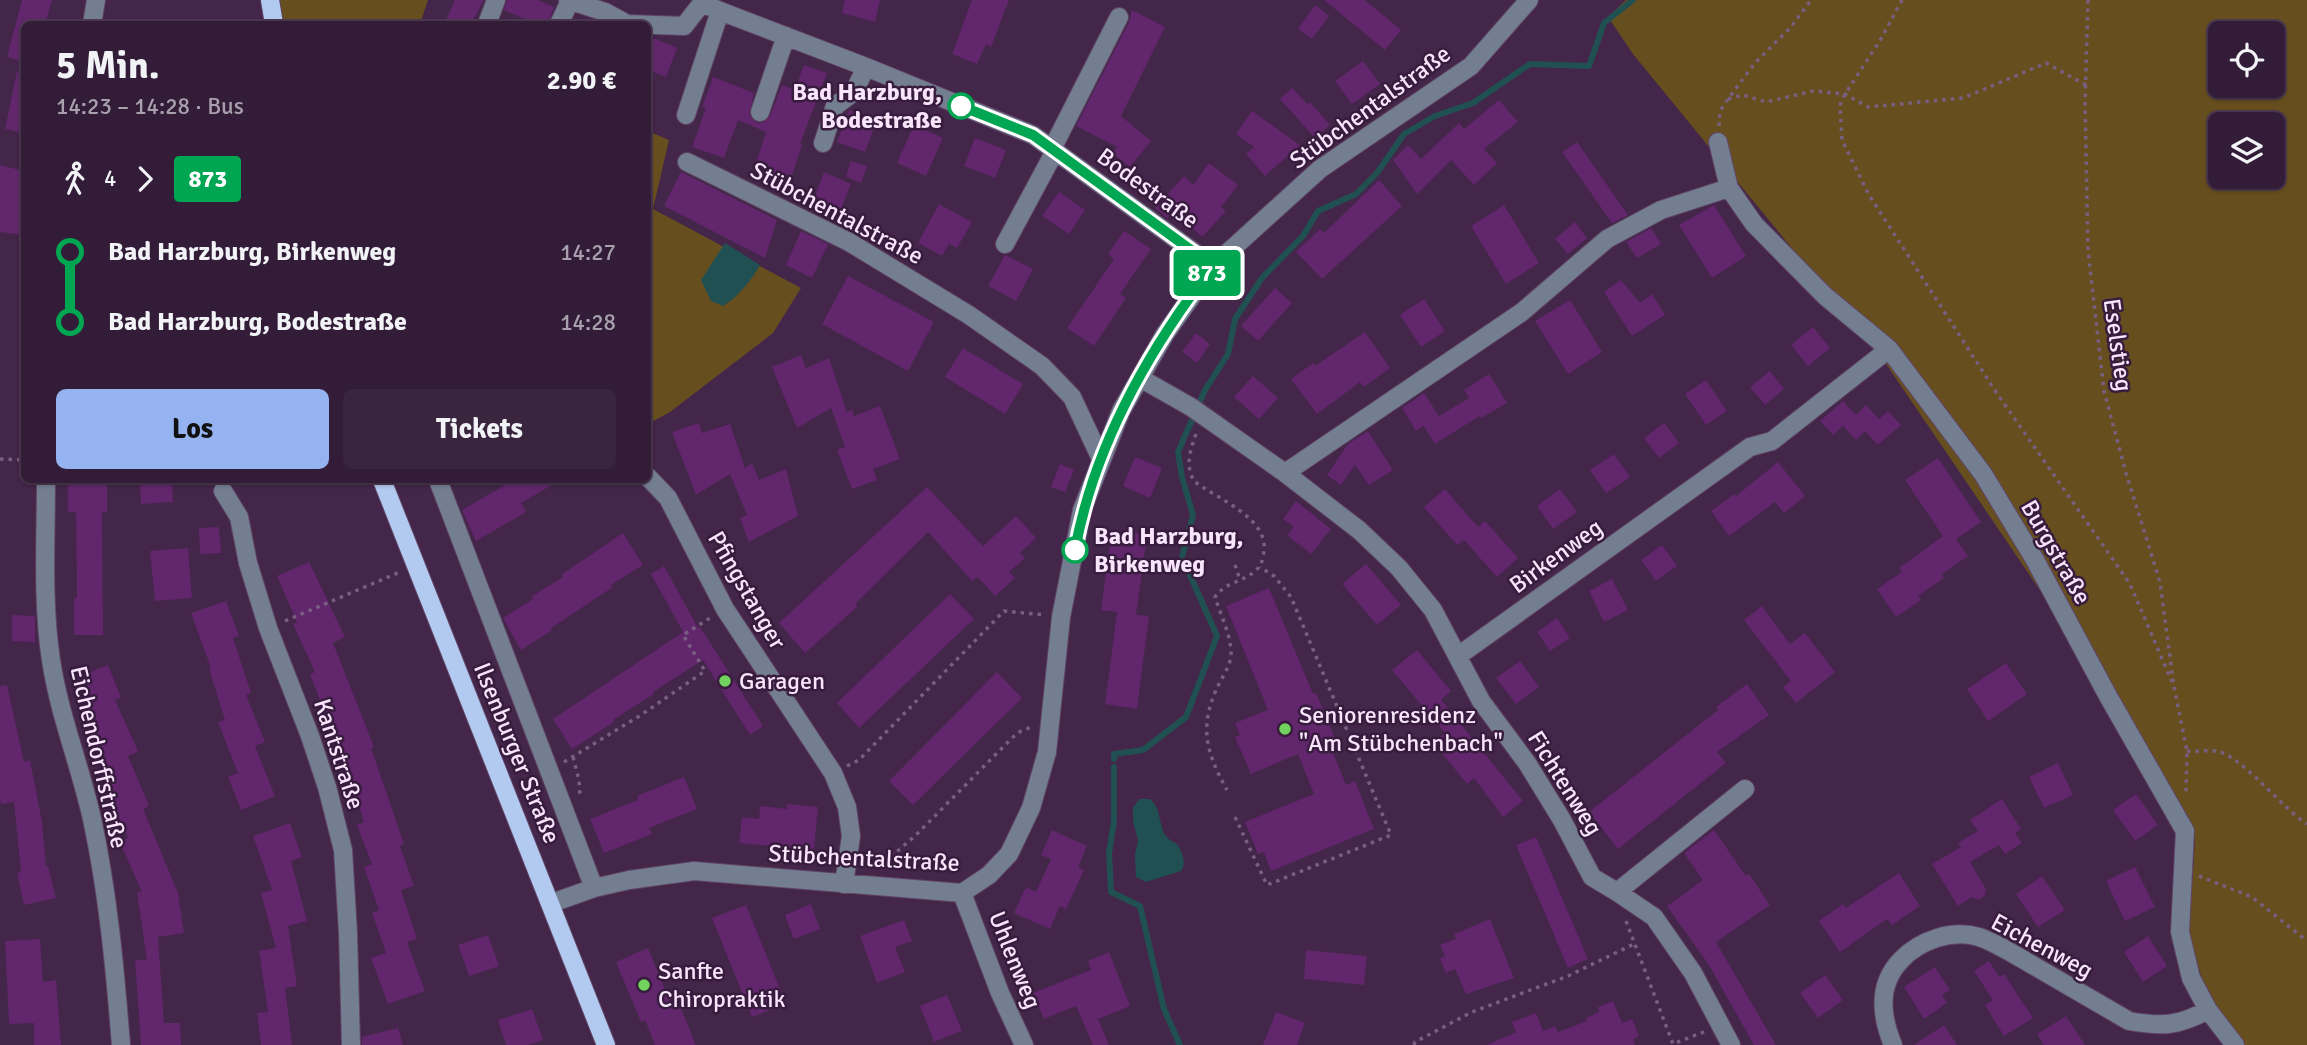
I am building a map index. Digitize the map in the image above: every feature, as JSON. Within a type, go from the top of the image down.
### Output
[{"type":"main road","points":[[270,0],[274,21]]},
{"type":"main road","name":"Ilsenburger Straße","points":[[383,483],[607,1045]]},
{"type":"street","points":[[92,21],[96,0]]},
{"type":"street","points":[[488,21],[496,0]]},
{"type":"street","points":[[560,21],[569,0],[605,12],[622,21]]},
{"type":"street","name":"Stübchentalstraße","points":[[552,904],[594,888],[661,874],[694,871],[962,893],[989,875],[1009,854],[1031,808],[1047,752],[1061,617],[1082,510],[1121,411],[1187,300],[1213,266],[1320,169],[1471,66],[1529,0]]},
{"type":"street","points":[[651,25],[684,26],[702,2]]},
{"type":"street","name":"Bodestraße","points":[[702,2],[1033,135],[1213,266]]},
{"type":"street","points":[[686,115],[720,11]]},
{"type":"street","points":[[1005,244],[1119,17]]},
{"type":"street","points":[[760,112],[786,36]]},
{"type":"street","points":[[822,143],[835,106],[854,92],[866,67]]},
{"type":"street","name":"Burgstraße","points":[[1718,142],[1729,188],[1754,225],[1825,296],[1889,349],[1983,474],[2035,559],[2185,831],[2180,932],[2191,978],[2208,1010],[2235,1045]]},
{"type":"street","name":"Stübchentalstraße","points":[[687,162],[849,242],[969,314],[1042,366],[1072,397],[1101,459]]},
{"type":"street","points":[[1285,473],[1522,312],[1607,239],[1661,210],[1729,188]]},
{"type":"street","name":"Birkenweg","points":[[1458,656],[1750,447],[1772,441],[1889,349]]},
{"type":"street","points":[[1140,378],[1199,413],[1285,473],[1359,530],[1399,568],[1433,610],[1458,656]]},
{"type":"street","name":"Pfingstanger","points":[[651,480],[668,498],[724,608],[833,773],[847,807],[851,836],[850,885]]},
{"type":"street","name":"Eichendorffstraße","points":[[46,483],[51,658],[61,712],[94,832],[114,964],[121,1045]]},
{"type":"street","points":[[439,483],[594,888]]},
{"type":"street","name":"Kantstraße","points":[[223,491],[239,517],[248,564],[268,628],[327,787],[343,850],[351,1045]]},
{"type":"street","name":"Fichtenweg","points":[[1458,656],[1481,701],[1527,763],[1562,820],[1592,877],[1654,917],[1693,973],[1731,1045]]},
{"type":"street","points":[[1617,892],[1745,789]]},
{"type":"street","name":"Uhlenweg","points":[[962,893],[1000,993],[1024,1045]]},
{"type":"street","name":"Eichenweg","points":[[1893,1045],[1882,1010],[1885,986],[1894,968],[1909,952],[1931,940],[1954,934],[1978,937],[2006,950],[2129,1021],[2170,1025],[2186,1022],[2208,1010]]},
{"type":"path","points":[[1718,142],[1720,111],[1755,63],[1791,27],[1811,0]]},
{"type":"path","points":[[1902,0],[1881,39],[1845,93],[1840,106],[1842,141],[1869,195],[1996,392],[2130,584],[2174,687],[2187,751],[2220,752],[2243,767],[2307,824]]},
{"type":"path","name":"Eselstieg","points":[[2088,0],[2088,250],[2104,391],[2160,582],[2174,687]]},
{"type":"path","points":[[1728,99],[1743,95],[1766,102],[1813,91],[1845,93],[1868,107],[1963,98],[2046,63],[2086,85]]},
{"type":"path","points":[[1199,413],[1188,464],[1189,472],[1194,481],[1254,522],[1262,532],[1265,546],[1260,567],[1249,577],[1229,585],[1215,597],[1231,649],[1231,660],[1215,694],[1205,729],[1208,745],[1227,790]]},
{"type":"path","points":[[0,459],[21,460]]},
{"type":"path","points":[[268,628],[415,565]]},
{"type":"path","points":[[1235,565],[1240,580]]},
{"type":"path","points":[[1235,817],[1268,885],[1391,835],[1291,597],[1274,576],[1260,567]]},
{"type":"path","points":[[550,770],[641,715],[705,671],[683,635],[724,608]]},
{"type":"path","points":[[833,773],[859,760],[1003,611],[1061,617]]},
{"type":"path","points":[[850,885],[916,835],[1017,733],[1052,718]]},
{"type":"path","points":[[2183,869],[2252,897],[2307,941]]},
{"type":"path","points":[[1629,932],[1673,1044],[1689,1038]]},
{"type":"path","points":[[1414,1045],[1415,1042],[1472,1012],[1568,976],[1634,944]]},
{"type":"shaded area","points":[[274,0],[428,0],[421,21],[278,21]]},
{"type":"shaded area","points":[[1626,0],[2307,0],[2307,1045],[2240,1045],[2204,987],[2189,931],[2195,839],[2190,824],[2148,749],[1884,361],[1633,54],[1608,17]]},
{"type":"shaded area","points":[[651,132],[669,140],[653,209],[801,288],[773,333],[670,412],[651,422]]},
{"type":"shaded area","points":[[725,243],[760,265],[744,288],[723,306],[711,301],[701,280]]},
{"type":"shaded area","points":[[1139,799],[1150,799],[1155,804],[1165,835],[1176,843],[1182,853],[1184,864],[1181,871],[1146,882],[1136,877],[1135,855],[1138,840],[1133,822],[1133,808]]},
{"type":"building","points":[[22,0],[52,0],[46,21],[21,21],[21,61],[7,57]]},
{"type":"building","points":[[455,0],[484,0],[473,21],[445,21]]},
{"type":"building","points":[[507,0],[538,0],[554,7],[549,21],[528,21],[504,10]]},
{"type":"building","points":[[845,0],[880,0],[875,22],[842,13]]},
{"type":"building","points":[[972,0],[1009,0],[991,47],[986,44],[977,64],[952,54]]},
{"type":"building","points":[[1324,0],[1365,0],[1401,30],[1385,50]]},
{"type":"building","points":[[1315,5],[1329,16],[1312,39],[1298,29]]},
{"type":"building","points":[[1132,10],[1165,27],[1121,116],[1151,141],[1130,167],[1112,153],[1117,147],[1076,126],[1129,22]]},
{"type":"building","points":[[651,37],[677,48],[666,77],[651,71]]},
{"type":"building","points":[[1363,61],[1380,84],[1352,104],[1335,81]]},
{"type":"building","points":[[804,65],[827,73],[800,144],[802,145],[790,181],[754,169],[766,132],[738,120],[724,158],[692,147],[706,108],[702,107],[713,77],[754,93],[749,115],[756,122],[762,123],[770,116],[782,85],[795,90]]},
{"type":"building","points":[[17,71],[21,72],[21,132],[5,129]]},
{"type":"building","points":[[1292,88],[1308,105],[1310,102],[1330,125],[1315,138],[1280,99]]},
{"type":"building","points":[[1499,100],[1518,122],[1484,149],[1497,163],[1474,185],[1451,160],[1417,194],[1393,160],[1408,145],[1421,159],[1459,123],[1464,129]]},
{"type":"building","points":[[849,110],[877,120],[865,152],[837,142]]},
{"type":"building","points":[[1252,111],[1300,145],[1265,176],[1246,154],[1254,147],[1236,134]]},
{"type":"building","points":[[914,125],[943,138],[926,176],[897,163]]},
{"type":"building","points":[[975,138],[1006,150],[995,178],[964,166]]},
{"type":"building","points":[[1577,142],[1628,215],[1612,223],[1562,152]]},
{"type":"building","points":[[851,161],[867,166],[861,183],[846,177]]},
{"type":"building","points":[[1209,163],[1238,185],[1221,207],[1226,211],[1202,237],[1173,211],[1167,218],[1155,208],[1184,176],[1193,185]]},
{"type":"building","points":[[0,165],[21,170],[21,235],[0,232]]},
{"type":"building","points":[[681,172],[777,220],[765,258],[664,206]]},
{"type":"building","points":[[824,172],[851,184],[841,209],[814,198]]},
{"type":"building","points":[[1379,180],[1402,206],[1322,279],[1296,252],[1320,229],[1324,233]]},
{"type":"building","points":[[1059,192],[1085,210],[1069,234],[1042,216]]},
{"type":"building","points":[[939,204],[972,222],[957,248],[949,244],[942,256],[918,243]]},
{"type":"building","points":[[1504,205],[1539,263],[1506,284],[1471,226]]},
{"type":"building","points":[[1714,205],[1746,256],[1712,278],[1679,225]]},
{"type":"building","points":[[1575,222],[1587,238],[1568,254],[1555,239]]},
{"type":"building","points":[[1651,228],[1661,244],[1637,258],[1626,242]]},
{"type":"building","points":[[801,231],[828,244],[812,278],[786,265]]},
{"type":"building","points":[[1124,231],[1151,249],[1120,294],[1126,298],[1094,346],[1067,328],[1114,259],[1108,254]]},
{"type":"building","points":[[1005,255],[1033,269],[1016,301],[988,286]]},
{"type":"building","points":[[848,276],[934,322],[908,371],[822,324]]},
{"type":"building","points":[[1621,280],[1640,303],[1652,294],[1665,315],[1632,336],[1604,292]]},
{"type":"building","points":[[1275,288],[1292,303],[1258,341],[1241,326]]},
{"type":"building","points":[[1424,299],[1445,331],[1421,347],[1400,315]]},
{"type":"building","points":[[1570,300],[1602,352],[1568,374],[1535,321]]},
{"type":"building","points":[[1813,327],[1830,348],[1808,366],[1791,345]]},
{"type":"building","points":[[1365,332],[1390,368],[1364,387],[1360,382],[1317,414],[1291,379]]},
{"type":"building","points":[[1196,333],[1210,344],[1197,363],[1182,352]]},
{"type":"building","points":[[963,348],[1023,384],[1005,414],[945,377]]},
{"type":"building","points":[[801,355],[806,368],[829,358],[847,412],[852,410],[854,416],[880,406],[900,459],[873,469],[877,480],[852,489],[837,450],[845,447],[831,408],[797,428],[772,367]]},
{"type":"building","points":[[1770,371],[1784,389],[1765,405],[1750,387]]},
{"type":"building","points":[[1489,374],[1507,403],[1435,444],[1424,426],[1416,431],[1402,408],[1424,393],[1439,416],[1469,398],[1464,390]]},
{"type":"building","points":[[1253,376],[1278,398],[1259,419],[1234,397]]},
{"type":"building","points":[[1706,380],[1727,411],[1706,425],[1685,394]]},
{"type":"building","points":[[1843,401],[1856,415],[1866,405],[1879,419],[1888,411],[1901,425],[1878,445],[1865,431],[1856,440],[1843,426],[1833,435],[1820,421]]},
{"type":"building","points":[[699,423],[702,433],[730,424],[745,468],[752,463],[759,480],[786,469],[798,516],[749,542],[740,518],[747,515],[730,474],[696,495],[672,432]]},
{"type":"building","points":[[1664,423],[1679,443],[1659,458],[1644,438]]},
{"type":"building","points":[[1368,431],[1393,470],[1369,485],[1355,465],[1341,485],[1327,475],[1348,444]]},
{"type":"building","points":[[1614,454],[1630,477],[1606,493],[1590,470]]},
{"type":"building","points":[[1135,457],[1162,468],[1150,498],[1123,486]]},
{"type":"building","points":[[1938,458],[1981,522],[1956,539],[1968,556],[1942,574],[1944,578],[1918,596],[1921,600],[1896,617],[1877,589],[1902,572],[1899,568],[1943,536],[1905,480]]},
{"type":"building","points":[[1778,462],[1805,496],[1784,513],[1775,502],[1729,536],[1711,511],[1734,494],[1736,496]]},
{"type":"building","points":[[1060,464],[1074,470],[1065,492],[1051,487]]},
{"type":"building","points":[[68,483],[107,483],[107,512],[102,512],[103,635],[74,635],[74,598],[77,598],[76,512],[68,512]]},
{"type":"building","points":[[140,483],[172,483],[173,502],[141,504]]},
{"type":"building","points":[[509,483],[555,483],[521,503],[526,512],[476,541],[462,510]]},
{"type":"building","points":[[927,487],[983,546],[1016,516],[1036,538],[1020,553],[1025,558],[1009,572],[1015,578],[995,596],[978,577],[972,581],[928,532],[856,603],[857,607],[805,653],[779,623]]},
{"type":"building","points":[[1445,489],[1478,527],[1485,521],[1518,558],[1497,577],[1464,540],[1457,545],[1424,507]]},
{"type":"building","points":[[1560,489],[1577,512],[1553,529],[1537,506]]},
{"type":"building","points":[[1296,501],[1331,529],[1311,554],[1287,535],[1294,527],[1283,519]]},
{"type":"building","points":[[219,527],[221,553],[200,554],[199,528]]},
{"type":"building","points":[[1112,530],[1147,535],[1136,615],[1149,616],[1137,709],[1105,704],[1117,612],[1101,610]]},
{"type":"building","points":[[623,533],[643,565],[521,650],[503,618]]},
{"type":"building","points":[[1662,545],[1677,566],[1656,581],[1641,560]]},
{"type":"building","points":[[188,548],[192,598],[155,601],[150,551]]},
{"type":"building","points":[[309,562],[345,637],[333,643],[374,747],[371,748],[404,844],[400,846],[414,886],[401,890],[417,939],[407,942],[425,991],[388,1004],[371,958],[386,953],[372,913],[379,910],[364,867],[372,864],[357,825],[364,822],[310,674],[315,672],[293,624],[297,622],[277,576]]},
{"type":"building","points":[[1366,564],[1401,605],[1377,625],[1342,584]]},
{"type":"building","points":[[664,566],[698,628],[700,627],[763,726],[750,735],[703,660],[572,749],[553,719],[683,632],[651,574]]},
{"type":"building","points":[[1612,579],[1628,610],[1604,622],[1589,591]]},
{"type":"building","name":"Seniorenresidenz \"Am Stübchenbach\"","points":[[1269,588],[1313,694],[1316,693],[1335,738],[1328,740],[1346,785],[1355,781],[1374,829],[1271,871],[1264,852],[1258,854],[1245,822],[1314,794],[1298,754],[1251,774],[1235,737],[1240,735],[1235,723],[1268,710],[1226,606]]},
{"type":"building","points":[[950,594],[974,619],[859,728],[837,703]]},
{"type":"building","points":[[226,601],[239,636],[233,638],[251,693],[246,695],[265,742],[255,746],[275,796],[241,810],[228,777],[238,773],[218,722],[225,720],[209,669],[211,668],[191,613]]},
{"type":"building","points":[[1762,606],[1790,644],[1805,633],[1835,672],[1796,703],[1783,687],[1791,681],[1744,620]]},
{"type":"building","points":[[12,615],[35,616],[35,642],[12,641]]},
{"type":"building","points":[[1557,618],[1570,638],[1550,651],[1537,632]]},
{"type":"building","points":[[1417,650],[1451,691],[1441,700],[1523,801],[1503,817],[1474,778],[1467,784],[1433,742],[1445,733],[1392,670]]},
{"type":"building","points":[[1520,661],[1539,687],[1516,704],[1496,678]]},
{"type":"building","points":[[2006,663],[2027,694],[1988,721],[1967,689]]},
{"type":"building","points":[[108,665],[121,698],[115,700],[138,751],[128,756],[149,806],[143,809],[178,893],[184,933],[158,937],[164,1023],[180,1023],[181,1045],[141,1045],[135,960],[147,960],[137,892],[142,892],[120,842],[128,838],[105,786],[115,782],[93,734],[96,732],[76,678]]},
{"type":"building","points":[[997,672],[1022,698],[913,805],[889,781]]},
{"type":"building","points":[[1747,684],[1769,715],[1717,752],[1726,763],[1618,849],[1589,812]]},
{"type":"building","points":[[7,685],[24,762],[30,760],[42,822],[46,866],[56,898],[24,905],[17,873],[21,872],[14,802],[1,804],[0,796],[0,686]]},
{"type":"building","points":[[2058,763],[2073,795],[2044,808],[2029,777]]},
{"type":"building","points":[[684,777],[697,809],[649,828],[652,834],[604,853],[590,819],[638,800],[637,796]]},
{"type":"building","points":[[2136,794],[2158,825],[2135,841],[2113,810]]},
{"type":"building","points":[[2002,799],[2021,829],[2015,833],[2022,843],[2005,854],[1999,845],[1970,862],[1986,889],[1985,895],[1979,900],[1972,897],[1958,906],[1932,864],[1961,847],[1958,843],[1978,831],[1970,820]]},
{"type":"building","points":[[787,804],[818,807],[814,850],[739,843],[742,817],[759,819],[760,806],[787,809]]},
{"type":"building","points":[[290,823],[302,857],[291,861],[307,921],[288,926],[297,986],[285,988],[292,1045],[261,1045],[257,1013],[268,1012],[259,951],[276,948],[261,893],[272,890],[253,836]]},
{"type":"building","points":[[1052,830],[1087,846],[1078,867],[1084,870],[1066,909],[1060,906],[1050,929],[1014,913],[1026,887],[1036,892],[1051,859],[1041,855]]},
{"type":"building","points":[[1714,830],[1770,905],[1716,942],[1776,1045],[1754,1045],[1709,965],[1667,906],[1703,880],[1684,853]]},
{"type":"building","points":[[1536,837],[1588,959],[1568,968],[1516,845]]},
{"type":"building","points":[[2135,867],[2155,907],[2125,921],[2106,881]]},
{"type":"building","points":[[1899,873],[1920,906],[1892,925],[1887,919],[1840,952],[1819,921],[1843,904],[1846,908]]},
{"type":"building","points":[[2042,876],[2065,910],[2038,927],[2016,894]]},
{"type":"building","points":[[811,904],[820,929],[794,939],[785,915]]},
{"type":"building","points":[[746,905],[786,1004],[752,1017],[712,918]]},
{"type":"building","points":[[1490,919],[1514,978],[1466,994],[1455,969],[1446,973],[1440,959],[1445,956],[1440,945],[1456,939],[1454,934]]},
{"type":"building","points":[[904,920],[912,941],[895,947],[905,972],[877,983],[860,936]]},
{"type":"building","points":[[488,935],[499,966],[469,976],[458,945]]},
{"type":"building","points":[[2148,936],[2167,966],[2143,982],[2124,952]]},
{"type":"building","points":[[40,939],[43,982],[56,980],[61,1045],[34,1045],[34,1023],[9,1024],[5,941]]},
{"type":"building","name":"Sanfte Chiropraktik","points":[[648,948],[673,1009],[680,1006],[696,1045],[655,1045],[645,1020],[641,1022],[616,962]]},
{"type":"building","points":[[1306,950],[1367,956],[1364,985],[1304,979]]},
{"type":"building","points":[[1109,952],[1130,1006],[1098,1019],[1109,1045],[1093,1045],[1076,1006],[1044,1019],[1033,993],[1091,970],[1088,961]]},
{"type":"building","points":[[1989,961],[1999,977],[2004,974],[2033,1018],[2004,1036],[1985,1005],[1993,1000],[1974,971]]},
{"type":"building","points":[[1935,967],[1950,990],[1942,995],[1947,1003],[1924,1019],[1904,987]]},
{"type":"building","points":[[1825,975],[1843,1000],[1818,1018],[1800,993]]},
{"type":"building","points":[[947,995],[962,1031],[934,1042],[920,1006]]},
{"type":"building","points":[[1613,1001],[1622,1023],[1632,1019],[1639,1036],[1633,1039],[1635,1045],[1487,1045],[1516,1032],[1512,1022],[1536,1013],[1543,1031],[1555,1026],[1558,1032],[1587,1021],[1586,1018],[1599,1012],[1598,1007]]},
{"type":"building","points":[[532,1009],[543,1040],[527,1045],[506,1045],[498,1020]]},
{"type":"building","points":[[1276,1012],[1305,1023],[1297,1045],[1263,1045]]},
{"type":"building","points":[[2066,1016],[2085,1045],[2044,1045],[2037,1034]]},
{"type":"building","points":[[1944,1025],[1957,1045],[1914,1045]]},
{"type":"building","points":[[398,1028],[403,1045],[362,1045],[362,1037]]},
{"type":"waterway","points":[[1114,759],[1114,754],[1143,750],[1186,717],[1217,636],[1182,557],[1193,515],[1178,452],[1205,390],[1228,354],[1235,319],[1262,278],[1303,236],[1318,211],[1356,194],[1377,173],[1404,134],[1435,116],[1473,103],[1530,64],[1589,66],[1604,23],[1633,0]]},
{"type":"waterway","points":[[1114,767],[1114,821],[1109,853],[1111,892],[1140,906],[1164,1009],[1180,1045]]},
{"type":"bus line","name":"873","points":[[961,106],[1033,135],[1213,266],[1165,334],[1121,411],[1082,510],[1075,550]]},
{"type":"place","name":"Bad Harzburg, Bodestraße","points":[[961,106]]},
{"type":"place","name":"Bad Harzburg, Birkenweg","points":[[1075,550]]},
{"type":"place","name":"Garagen","points":[[725,681]]},
{"type":"place","name":"Seniorenresidenz \"Am Stübchenbach\"","points":[[1285,729]]},
{"type":"place","name":"Sanfte Chiropraktik","points":[[644,985]]}]
